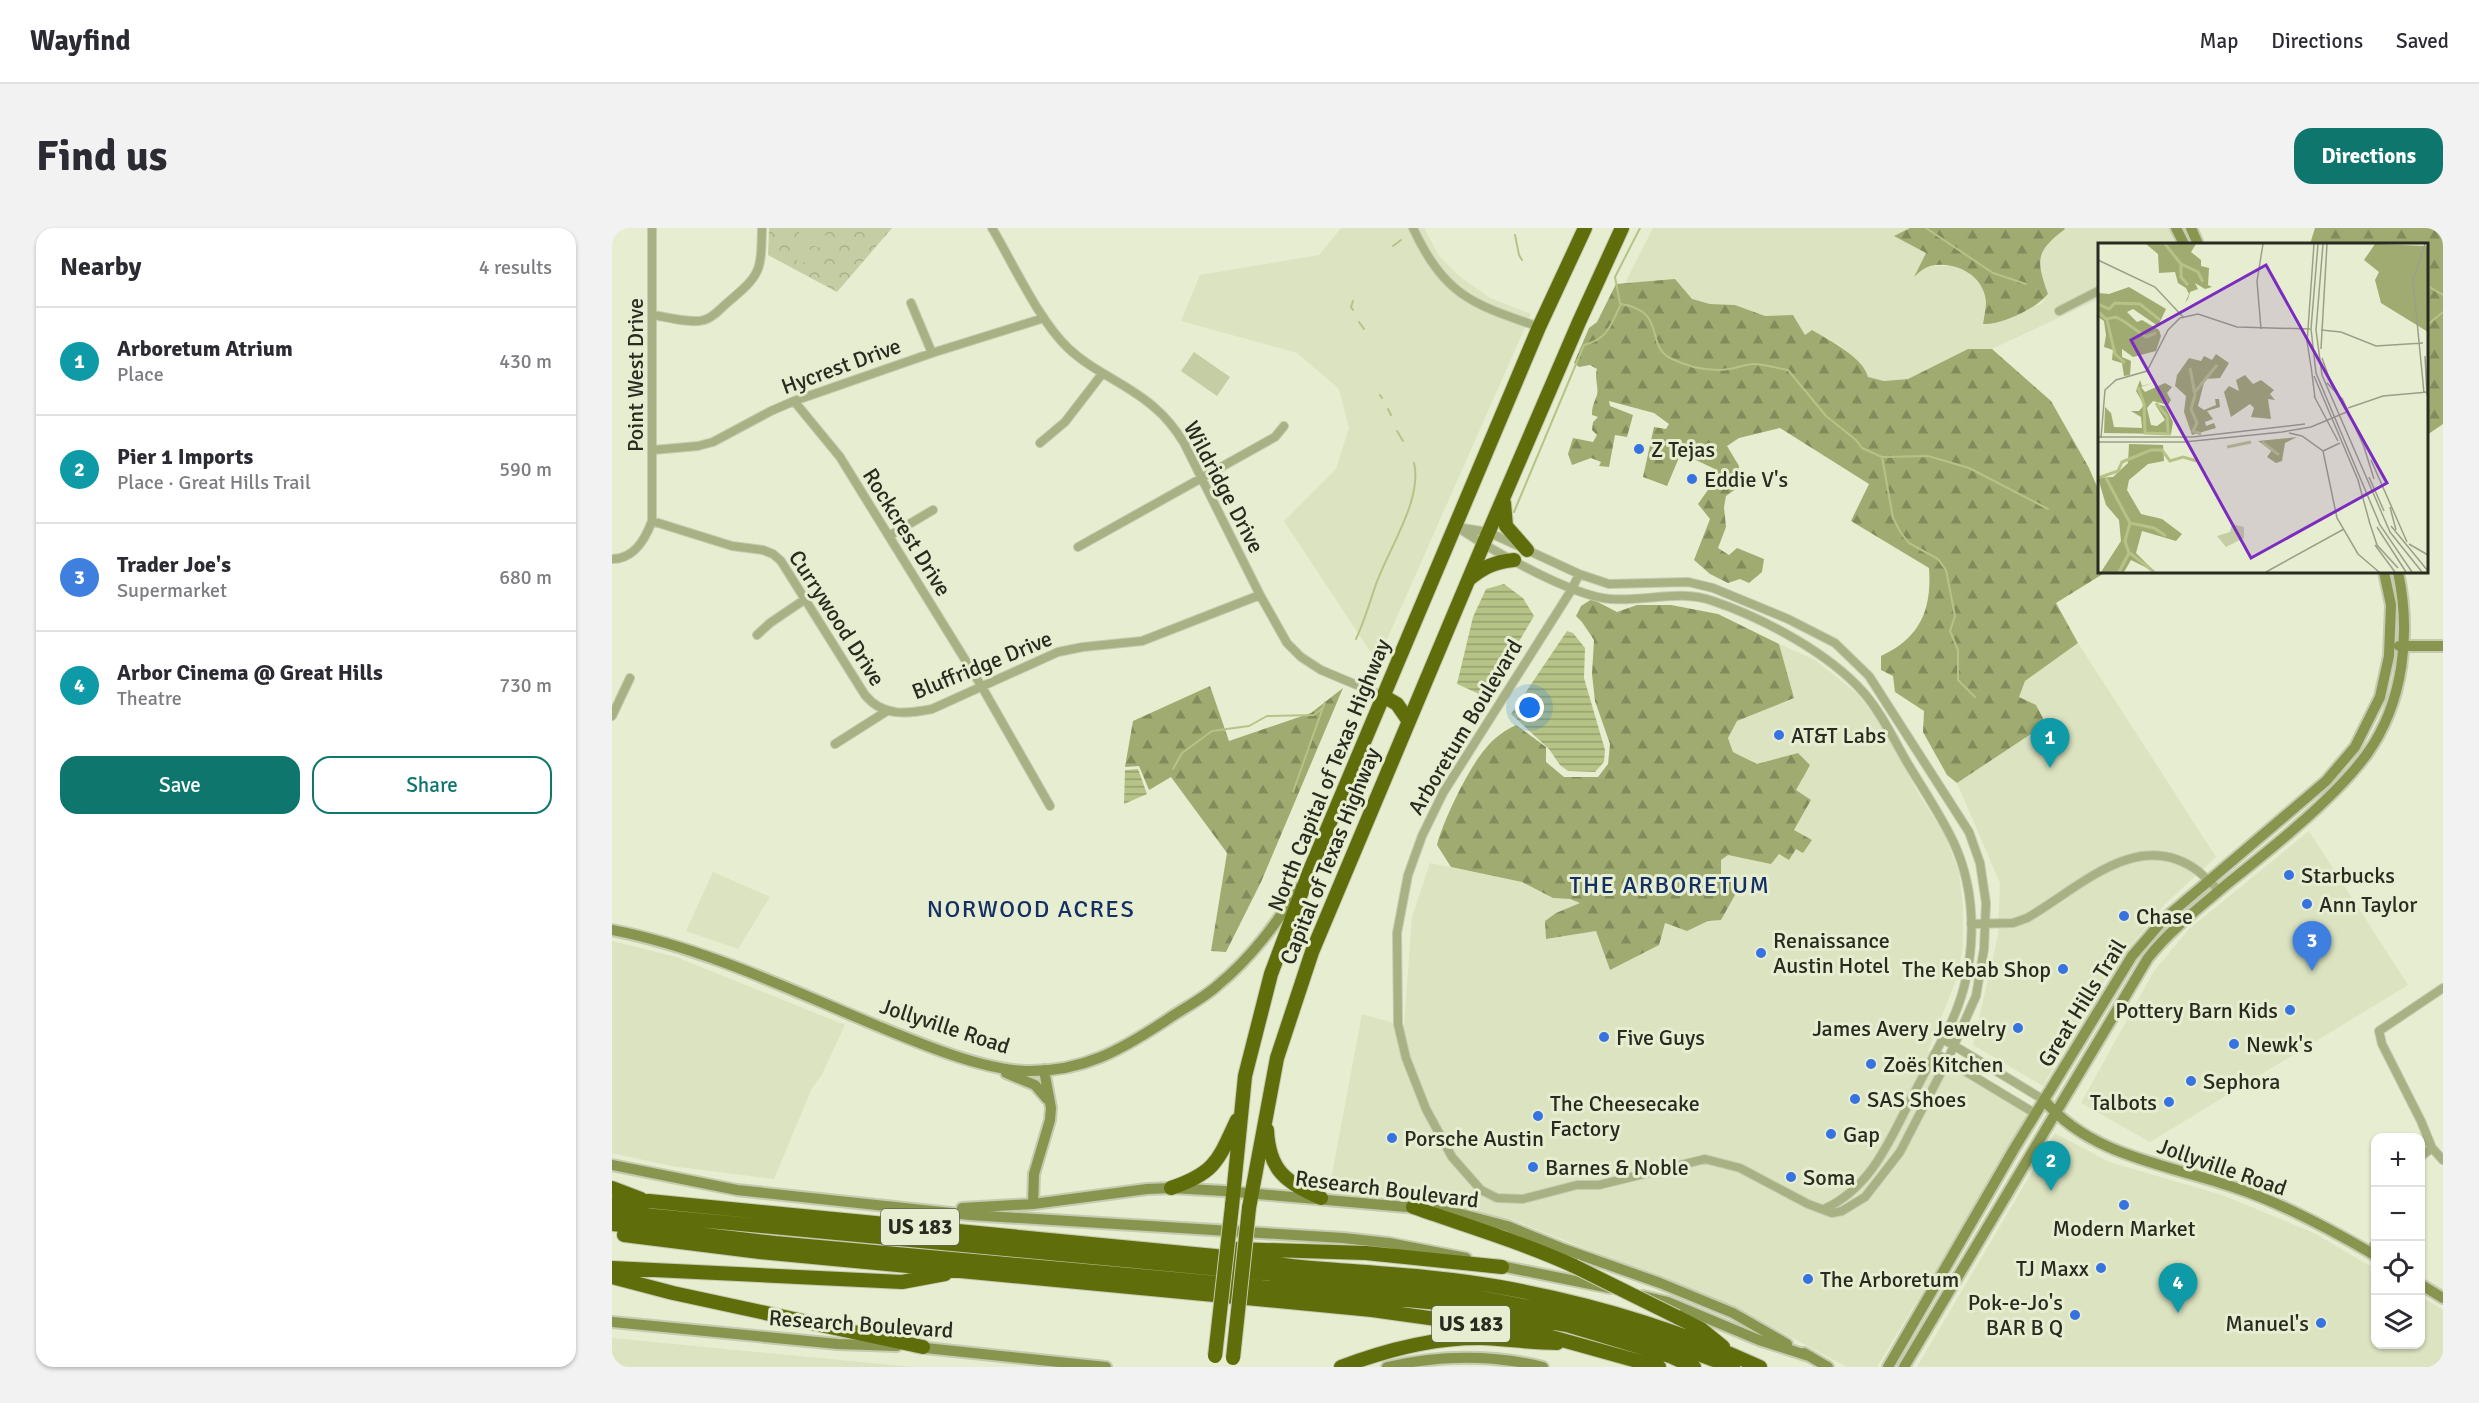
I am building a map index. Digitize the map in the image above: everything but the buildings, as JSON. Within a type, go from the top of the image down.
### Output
[{"type":"highway","name":"North Capital of Texas Highway","points":[[1214,1362],[1240,1113],[1245,1076],[1261,1007],[1310,870],[1539,327],[1585,228]]},
{"type":"highway","points":[[1485,538],[1588,301],[1623,228]]},
{"type":"highway","points":[[1504,494],[1503,519],[1527,550]]},
{"type":"highway","name":"Capital of Texas Highway","points":[[1249,1201],[1277,1058],[1312,952],[1485,538]]},
{"type":"highway","points":[[1467,581],[1487,565],[1514,560]]},
{"type":"highway","points":[[1383,696],[1397,704],[1408,720]]},
{"type":"highway","points":[[1267,1110],[1268,1145],[1276,1169],[1299,1188],[1321,1198]]},
{"type":"highway","points":[[1171,1188],[1196,1180],[1215,1164],[1240,1113]]},
{"type":"highway","points":[[612,1188],[649,1201]]},
{"type":"highway","name":"US 183","points":[[612,1203],[649,1201],[1498,1286],[1570,1301],[1638,1320],[1732,1360],[1760,1367]]},
{"type":"highway","points":[[1232,1362],[1249,1201]]},
{"type":"highway","points":[[1413,1207],[1485,1230],[1574,1266],[1701,1329],[1732,1360]]},
{"type":"highway","points":[[612,1212],[1432,1289],[1566,1315],[1732,1360]]},
{"type":"highway","points":[[612,1224],[775,1243],[1439,1303],[1567,1325],[1670,1356],[1694,1367]]},
{"type":"highway","name":"US 183","points":[[612,1234],[760,1252],[1372,1310],[1537,1333],[1659,1367]]},
{"type":"highway","points":[[1191,1254],[1211,1249],[1366,1253],[1502,1267]]},
{"type":"highway","points":[[612,1268],[902,1282],[960,1271]]},
{"type":"highway","points":[[612,1277],[673,1293],[923,1347]]},
{"type":"highway","points":[[1341,1367],[1391,1350],[1447,1340],[1480,1338],[1578,1344]]},
{"type":"street","name":"Point West Drive","points":[[652,228],[652,521]]},
{"type":"street","points":[[653,315],[701,321],[716,312],[758,274],[761,265],[762,228]]},
{"type":"street","name":"Wildridge Drive","points":[[992,228],[1044,318],[1066,347],[1102,374],[1142,398],[1170,422],[1203,478],[1260,595],[1287,643],[1301,657],[1329,674],[1383,696]]},
{"type":"street","points":[[1413,228],[1448,285],[1489,310],[1539,327]]},
{"type":"street","points":[[2176,228],[2191,243]]},
{"type":"street","points":[[2191,228],[2191,243]]},
{"type":"street","points":[[2059,311],[2098,291]]},
{"type":"street","points":[[911,303],[932,353]]},
{"type":"street","name":"Hycrest Drive","points":[[653,450],[698,446],[713,442],[794,401],[932,353],[1044,318]]},
{"type":"street","points":[[1040,443],[1065,422],[1102,374]]},
{"type":"street","name":"Rockcrest Drive","points":[[794,401],[840,457],[982,687],[1050,806]]},
{"type":"street","points":[[1078,547],[1275,437],[1284,426]]},
{"type":"street","points":[[889,536],[933,510]]},
{"type":"street","points":[[612,559],[624,558],[631,554],[644,540],[652,521]]},
{"type":"street","name":"Currywood Drive","points":[[652,521],[732,546],[773,554],[781,561],[865,695],[872,704],[887,711]]},
{"type":"street","name":"Arboretum Boulevard","points":[[1456,527],[1527,550],[1579,574],[1609,584],[1688,582],[1713,588],[1788,619],[1835,643],[1869,676],[1969,832],[1984,883],[1986,925],[1982,970],[1976,996],[1947,1061],[1899,1152],[1879,1181],[1855,1205],[1832,1213],[1808,1204],[1740,1168],[1705,1159],[1599,1185],[1577,1185],[1523,1198],[1497,1198],[1481,1190],[1452,1157],[1426,1109],[1403,1050],[1398,1024],[1396,953],[1399,913],[1410,867],[1431,818],[1460,762],[1572,589],[1579,574]]},
{"type":"street","name":"Arboretum Boulevard","points":[[1456,527],[1485,538],[1514,560],[1572,589],[1609,599],[1690,595],[1714,602],[1778,631],[1839,670],[1863,692],[1884,721],[1953,841],[1969,895],[1971,924],[1963,989],[1943,1039],[1876,1164],[1847,1196],[1824,1209]]},
{"type":"street","name":"Great Hills Trail","points":[[1888,1367],[2043,1100],[2132,956],[2164,919],[2326,781],[2355,747],[2380,697],[2390,646],[2391,605],[2384,573]]},
{"type":"street","name":"Great Hills Trail","points":[[1907,1364],[2148,958],[2167,935],[2319,805],[2366,755],[2389,711],[2404,646],[2403,598],[2398,573]]},
{"type":"street","name":"Bluffridge Drive","points":[[887,711],[912,713],[932,708],[1058,652],[1142,641],[1260,595]]},
{"type":"street","points":[[757,635],[770,623],[804,600]]},
{"type":"street","points":[[2390,646],[2443,646]]},
{"type":"street","points":[[612,716],[630,678]]},
{"type":"street","points":[[835,744],[887,711]]},
{"type":"street","points":[[2355,747],[2366,755]]},
{"type":"street","points":[[1971,924],[2013,923],[2027,918],[2114,863],[2131,856],[2168,857],[2185,864],[2219,890]]},
{"type":"street","name":"Jollyville Road","points":[[612,930],[648,937],[692,950],[912,1040],[997,1067],[1026,1071],[1044,1070],[1075,1066],[1111,1054],[1216,987],[1242,964],[1269,932],[1310,870]]},
{"type":"street","points":[[2443,988],[2379,1031],[2382,1044],[2432,1148],[2443,1160]]},
{"type":"street","points":[[1943,1039],[2043,1100],[2055,1114]]},
{"type":"street","points":[[1935,1053],[2036,1114],[2055,1114]]},
{"type":"street","points":[[997,1067],[1003,1072],[1035,1085],[1042,1091],[1051,1108]]},
{"type":"street","points":[[1033,1204],[1034,1174],[1050,1120],[1051,1108],[1044,1070]]},
{"type":"street","name":"Jollyville Road","points":[[2055,1114],[2113,1150],[2260,1197],[2371,1253]]},
{"type":"street","points":[[2425,1141],[2428,1138]]},
{"type":"street","points":[[2425,1154],[2432,1148]]},
{"type":"street","name":"Research Boulevard","points":[[612,1165],[737,1190],[935,1209],[970,1215],[1354,1239],[1442,1252],[1668,1302],[1759,1340],[1809,1356]]},
{"type":"street","name":"Research Boulevard","points":[[935,1209],[1033,1204],[1171,1188],[1233,1191],[1249,1201],[1321,1198],[1461,1214],[1507,1226],[1660,1283],[1732,1313],[1828,1367]]},
{"type":"street","points":[[2425,1287],[2443,1298]]},
{"type":"street","name":"Research Boulevard","points":[[612,1322],[838,1344],[923,1347],[1106,1367]]},
{"type":"street","points":[[1877,1367],[1896,1353]]},
{"type":"street","points":[[1387,1367],[1453,1357],[1509,1361],[1543,1367]]},
{"type":"shaded area","points":[[1341,228],[1424,228],[1439,256],[1459,276],[1490,298],[1531,314],[1377,662],[1284,521],[1336,469],[1349,428],[1339,389],[1297,353],[1181,321],[1200,275],[1319,255]]},
{"type":"shaded area","points":[[1653,228],[1910,228],[1926,253],[1915,275],[1929,266],[1958,266],[1971,273],[1982,288],[1986,301],[1983,324],[2041,304],[2048,295],[2040,271],[2040,257],[2047,243],[2064,228],[2169,228],[2175,243],[2098,243],[2098,299],[1992,349],[1968,349],[1908,379],[1884,381],[1868,377],[1866,370],[1838,344],[1812,330],[1805,335],[1793,315],[1765,316],[1735,305],[1710,304],[1691,299],[1677,284],[1625,283]]},
{"type":"shaded area","points":[[1504,584],[1523,598],[1534,616],[1486,697],[1457,684],[1473,617],[1486,589]]},
{"type":"shaded area","points":[[1567,631],[1573,633],[1585,648],[1584,678],[1605,750],[1604,762],[1595,772],[1568,771],[1560,765],[1549,749],[1511,714]]},
{"type":"shaded area","points":[[2078,643],[2216,857],[2166,903],[2111,969],[2043,1086],[1973,1045],[1998,935],[2000,883],[1957,783],[2046,724],[2036,705],[2018,697],[2025,681]]},
{"type":"shaded area","points":[[1779,644],[1815,660],[1859,695],[1888,734],[1918,793],[1945,835],[1959,873],[1963,906],[1963,945],[1958,975],[1928,1051],[2019,1105],[2028,1118],[1877,1367],[1847,1367],[1734,1307],[1513,1220],[1330,1185],[1362,1014],[1404,1026],[1412,917],[1430,863],[1522,882],[1553,898],[1570,899],[1581,903],[1556,913],[1547,939],[1596,931],[1610,970],[1665,923],[1687,931],[1708,921],[1721,874],[1721,860],[1727,855],[1745,858],[1779,854],[1812,841],[1794,830],[1811,801],[1796,790],[1798,753],[1757,764],[1733,752],[1728,737],[1737,721],[1794,698]]},
{"type":"shaded area","points":[[1138,769],[1147,794],[1124,804],[1125,770]]},
{"type":"shaded area","points":[[2309,831],[2408,985],[2150,1142],[2081,1103],[2154,971],[2189,929]]},
{"type":"shaded area","points":[[713,872],[770,897],[738,949],[686,931]]},
{"type":"shaded area","points":[[612,941],[676,957],[845,1025],[821,1076],[812,1088],[774,1179],[671,1166],[612,1153]]},
{"type":"shaded area","points":[[2055,1133],[2109,1162],[2222,1195],[2314,1233],[2371,1267],[2371,1349],[2425,1349],[2425,1299],[2443,1310],[2443,1367],[1917,1367]]},
{"type":"shaded area","points":[[612,1338],[913,1367],[612,1367]]},
{"type":"green space","points":[[769,228],[892,228],[837,292],[768,255]]},
{"type":"green space","points":[[800,228],[828,236],[825,249],[797,242]]},
{"type":"green space","points":[[1910,228],[2065,229],[2048,244],[2041,257],[2041,273],[2048,294],[2036,305],[2018,315],[1999,322],[1983,324],[1986,301],[1984,291],[1973,276],[1966,271],[1948,265],[1939,265],[1928,267],[1914,277],[1926,253],[1894,236]]},
{"type":"green space","points":[[2315,228],[2443,228],[2443,424],[2428,434],[2428,243],[2310,243]]},
{"type":"green space","points":[[796,246],[824,253],[820,267],[792,259]]},
{"type":"green space","points":[[1675,279],[1692,299],[1710,304],[1735,305],[1765,316],[1793,315],[1805,335],[1812,330],[1853,356],[1868,377],[1884,381],[1908,379],[1968,349],[1992,349],[2051,401],[2089,468],[2098,489],[2098,573],[2104,573],[2056,603],[2078,643],[2025,681],[2019,697],[2036,705],[2046,724],[1957,783],[1947,775],[1923,732],[1924,711],[1895,692],[1893,676],[1881,670],[1881,656],[1905,641],[1921,621],[1928,597],[1929,568],[1851,521],[1869,484],[1780,428],[1739,438],[1727,446],[1739,466],[1737,488],[1726,496],[1724,507],[1726,527],[1718,548],[1729,555],[1737,548],[1764,559],[1762,572],[1749,583],[1740,579],[1728,583],[1710,574],[1694,560],[1710,519],[1698,504],[1710,487],[1717,470],[1681,453],[1667,486],[1643,477],[1654,427],[1666,429],[1669,424],[1654,413],[1609,401],[1610,406],[1633,415],[1627,437],[1615,435],[1609,467],[1599,466],[1601,462],[1591,458],[1572,465],[1568,454],[1573,438],[1593,442],[1597,435],[1592,430],[1593,422],[1598,417],[1592,415],[1597,395],[1597,369],[1590,365],[1579,367],[1574,363],[1589,328],[1597,322],[1616,284]]},
{"type":"green space","points":[[1194,352],[1230,377],[1217,396],[1181,371]]},
{"type":"green space","points":[[1592,599],[1617,612],[1637,605],[1671,605],[1718,614],[1779,644],[1794,698],[1737,721],[1728,738],[1733,752],[1757,764],[1798,753],[1810,765],[1796,790],[1811,800],[1794,830],[1812,840],[1803,853],[1796,849],[1789,860],[1779,854],[1771,864],[1728,855],[1721,860],[1721,874],[1740,886],[1721,920],[1708,921],[1687,931],[1665,923],[1659,945],[1610,970],[1596,931],[1546,939],[1545,921],[1556,913],[1580,903],[1570,899],[1553,898],[1522,882],[1451,867],[1437,845],[1457,795],[1479,757],[1496,737],[1516,725],[1546,747],[1546,762],[1564,777],[1598,777],[1608,764],[1610,744],[1595,701],[1592,674],[1594,640],[1576,616],[1581,606]]},
{"type":"green space","points":[[1210,686],[1229,741],[1311,713],[1343,688],[1261,882],[1226,952],[1211,951],[1227,853],[1171,777],[1149,790],[1139,766],[1125,767],[1133,721]]},
{"type":"waterway","points":[[1620,303],[1615,277],[1640,228]]},
{"type":"waterway","points":[[1926,228],[1993,273],[2026,284]]},
{"type":"waterway","points":[[1515,235],[1522,260]]},
{"type":"waterway","points":[[1393,246],[1401,240]]},
{"type":"waterway","points":[[2428,286],[2443,295]]},
{"type":"waterway","points":[[1353,301],[1351,307],[1353,310]]},
{"type":"waterway","points":[[1514,512],[1584,345],[1604,335],[1621,304],[1645,314],[1650,321],[1658,345],[1670,358],[1706,369],[1721,370],[1753,364],[1788,370],[1826,416],[1856,440],[1862,448],[1882,457],[1928,456],[1969,468],[2048,509]]},
{"type":"waterway","points":[[2428,324],[2443,312]]},
{"type":"waterway","points":[[1359,322],[1364,329]]},
{"type":"waterway","points":[[1388,409],[1391,415]]},
{"type":"waterway","points":[[1397,431],[1403,441]]},
{"type":"waterway","points":[[1882,457],[1893,518],[1901,533],[1909,543],[1938,559],[1946,570],[1955,616],[1950,631],[1958,650],[1958,680],[1975,697]]},
{"type":"waterway","points":[[1356,639],[1380,573],[1409,509],[1415,477],[1414,463]]},
{"type":"waterway","points":[[1293,792],[1325,702]]},
{"type":"waterway","points":[[1173,769],[1182,753],[1212,731],[1249,726],[1267,716],[1314,715],[1323,708]]},
{"type":"place","name":"Z Tejas","points":[[1639,449]]},
{"type":"place","name":"Eddie V's","points":[[1692,479]]},
{"type":"place","name":"AT&T Labs","points":[[1779,735]]},
{"type":"place","name":"Arboretum Atrium","points":[[2050,768]]},
{"type":"place","name":"Starbucks","points":[[2289,875]]},
{"type":"place","name":"Ann Taylor","points":[[2307,904]]},
{"type":"place","name":"Chase","points":[[2124,916]]},
{"type":"place","name":"Renaissance Austin Hotel","points":[[1761,953]]},
{"type":"place","name":"The Kebab Shop","points":[[2063,969]]},
{"type":"place","name":"Trader Joe's","points":[[2312,971]]},
{"type":"place","name":"Pottery Barn Kids","points":[[2290,1010]]},
{"type":"place","name":"James Avery Jewelry","points":[[2018,1028]]},
{"type":"place","name":"Five Guys","points":[[1604,1037]]},
{"type":"place","name":"Newk's","points":[[2234,1044]]},
{"type":"place","name":"Zoës Kitchen","points":[[1871,1064]]},
{"type":"place","name":"Sephora","points":[[2191,1081]]},
{"type":"place","name":"SAS Shoes","points":[[1855,1099]]},
{"type":"place","name":"Talbots","points":[[2169,1102]]},
{"type":"place","name":"The Cheesecake Factory","points":[[1538,1116]]},
{"type":"place","name":"Gap","points":[[1831,1134]]},
{"type":"place","name":"Porsche Austin","points":[[1392,1138]]},
{"type":"place","name":"Barnes & Noble","points":[[1533,1167]]},
{"type":"place","name":"Soma","points":[[1791,1177]]},
{"type":"place","name":"Pier 1 Imports","points":[[2051,1191]]},
{"type":"place","name":"Modern Market","points":[[2124,1205]]},
{"type":"place","name":"TJ Maxx","points":[[2101,1268]]},
{"type":"place","name":"The Arboretum","points":[[1808,1279]]},
{"type":"place","name":"Arbor Cinema @ Great Hills","points":[[2178,1313]]},
{"type":"place","name":"Pok-e-Jo's BAR B Q","points":[[2075,1315]]},
{"type":"place","name":"Manuel's","points":[[2321,1323]]},
{"type":"district","name":"THE ARBORETUM","points":[[1670,885]]},
{"type":"district","name":"NORWOOD ACRES","points":[[1031,909]]}]
